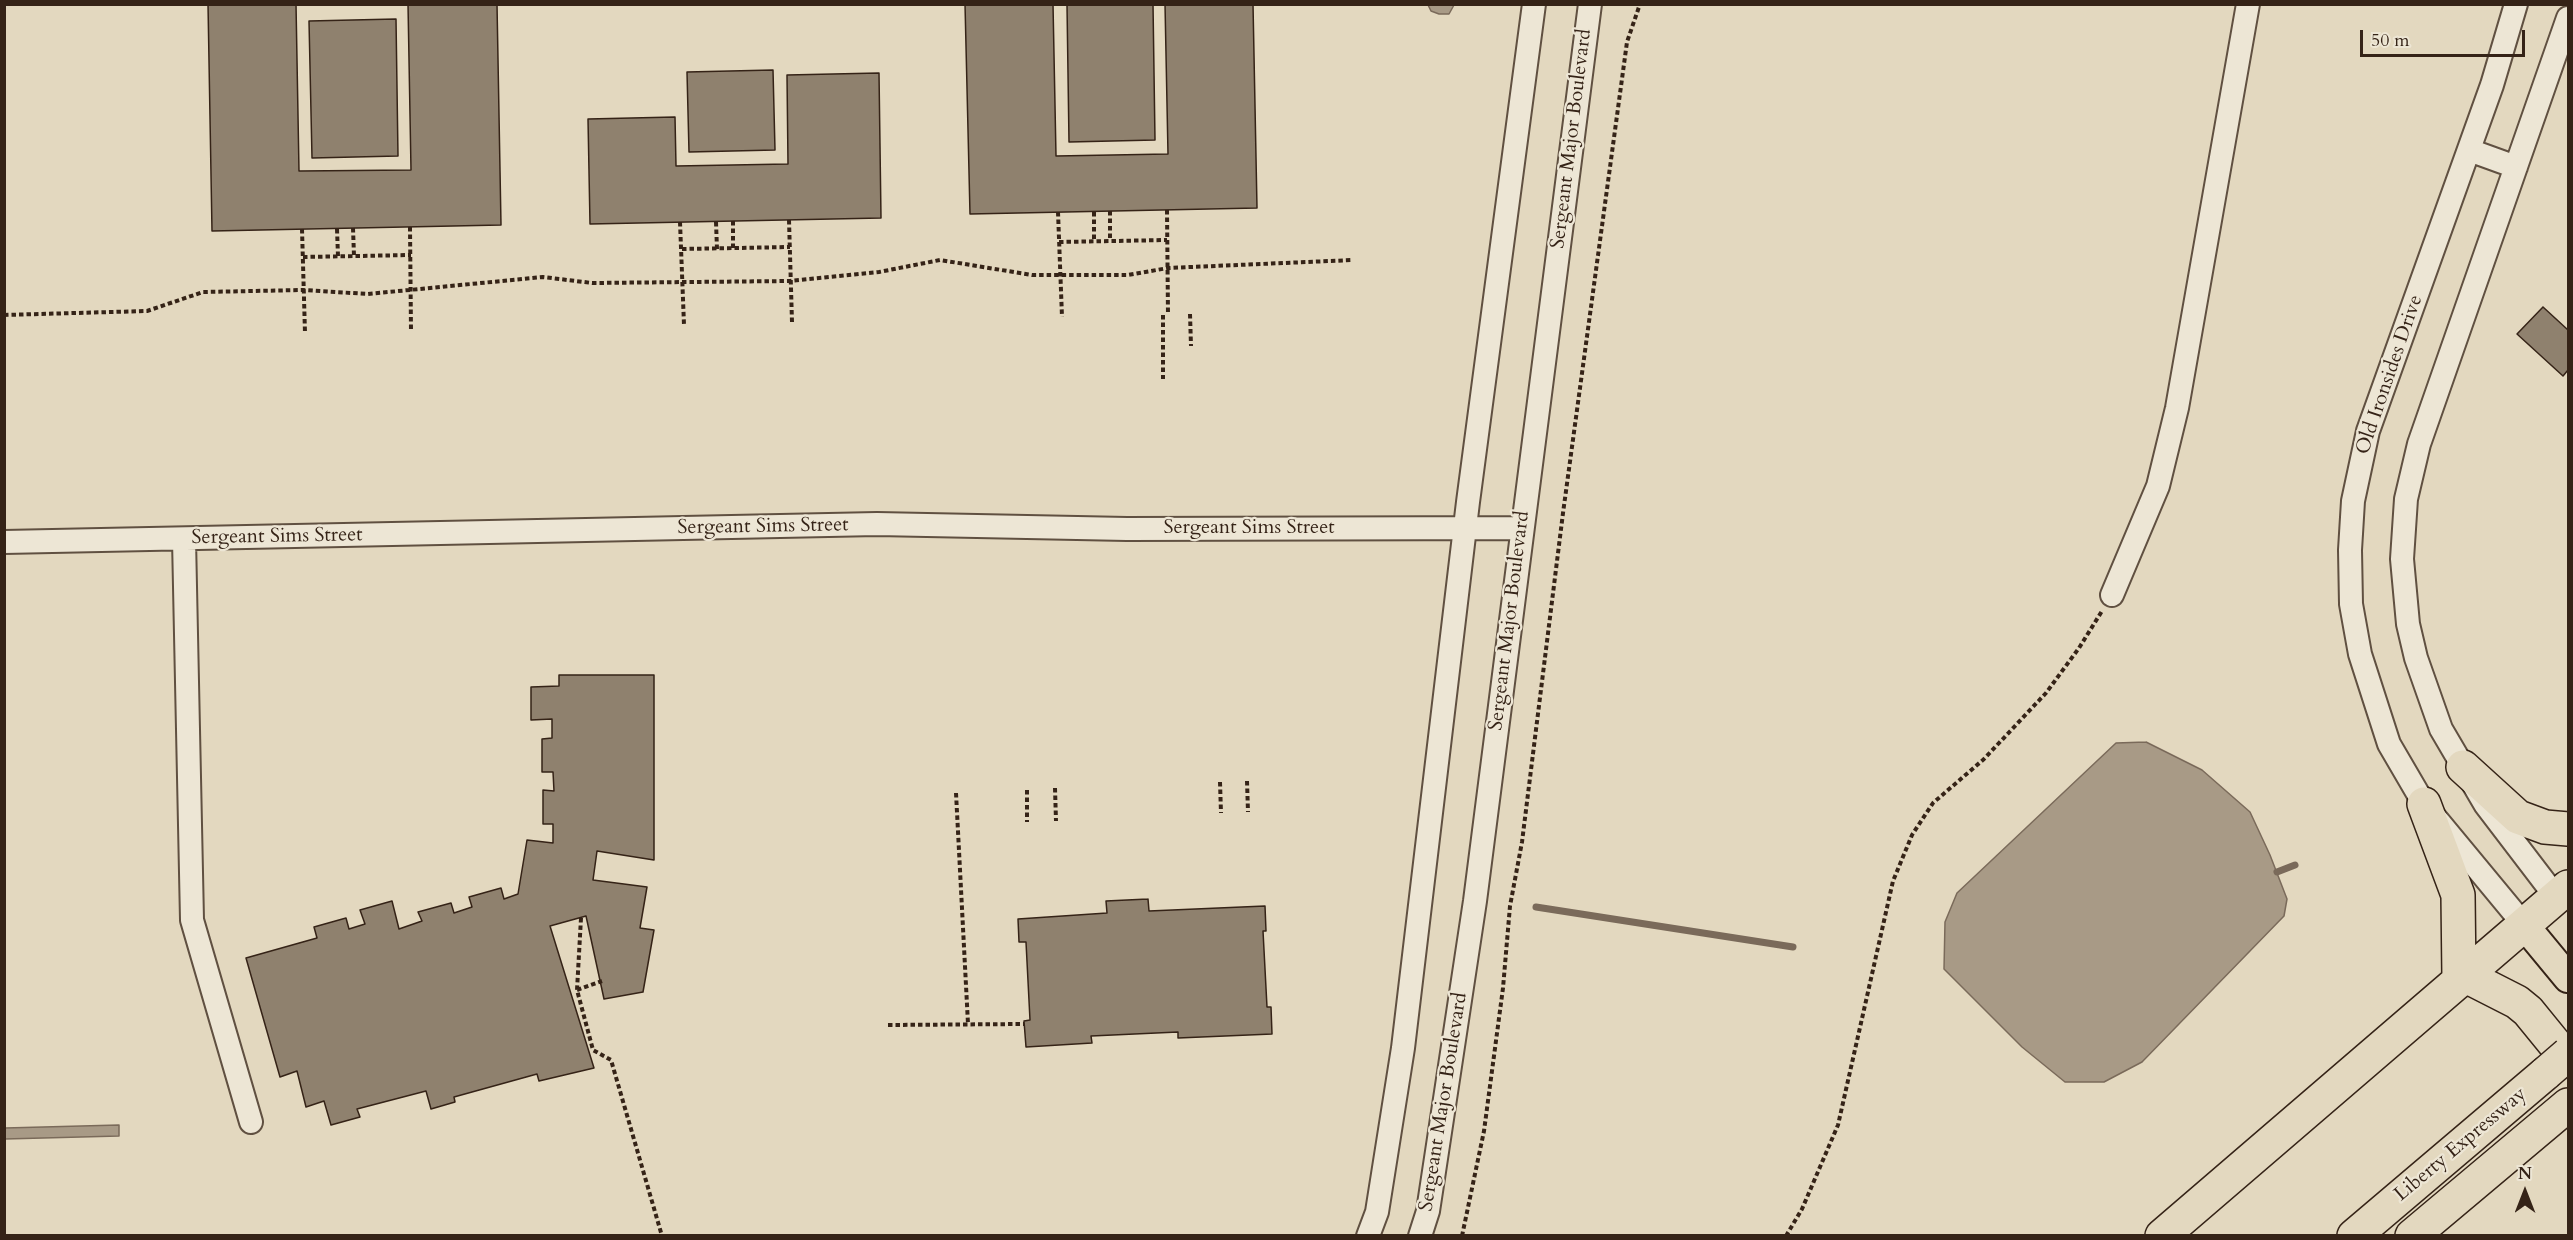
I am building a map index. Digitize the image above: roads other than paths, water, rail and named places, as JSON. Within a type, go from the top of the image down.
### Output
[{"type":"highway","points":[[2463,768],[2518,818],[2545,827],[2568,829]]},
{"type":"highway","points":[[2424,804],[2458,896],[2461,977]]},
{"type":"highway","points":[[2162,1236],[2461,977],[2525,926],[2564,899]]},
{"type":"highway","points":[[2461,977],[2522,1006],[2561,1062]]},
{"type":"highway","name":"Liberty Expressway","points":[[2354,1236],[2561,1062]]},
{"type":"highway","name":"Liberty Expressway","points":[[2412,1236],[2568,1105]]},
{"type":"main road","points":[[2525,926],[2568,978]]},
{"type":"street","points":[[1368,1236],[1377,1212],[1403,1048],[1466,528],[1534,4]]},
{"type":"street","name":"Sergeant Major Boulevard","points":[[1420,1236],[1428,1211],[1473,912],[1590,4]]},
{"type":"street","points":[[2112,595],[2158,486],[2177,408],[2248,4]]},
{"type":"street","name":"Old Ironsides Drive","points":[[2516,4],[2492,85],[2368,431],[2350,524],[2351,604],[2360,654],[2389,744],[2424,804],[2525,926]]},
{"type":"street","points":[[2564,899],[2485,804],[2441,729],[2416,658],[2405,595],[2403,529],[2406,499],[2419,444],[2568,18]]},
{"type":"street","points":[[2469,150],[2516,167]]},
{"type":"street","name":"Sergeant Sims Street","points":[[4,543],[876,524],[1127,529],[1522,528]]},
{"type":"street","points":[[184,539],[192,920],[251,1122]]},
{"type":"waterway","points":[[2277,872],[2295,865]]},
{"type":"waterway","points":[[1536,907],[1793,947]]}]
